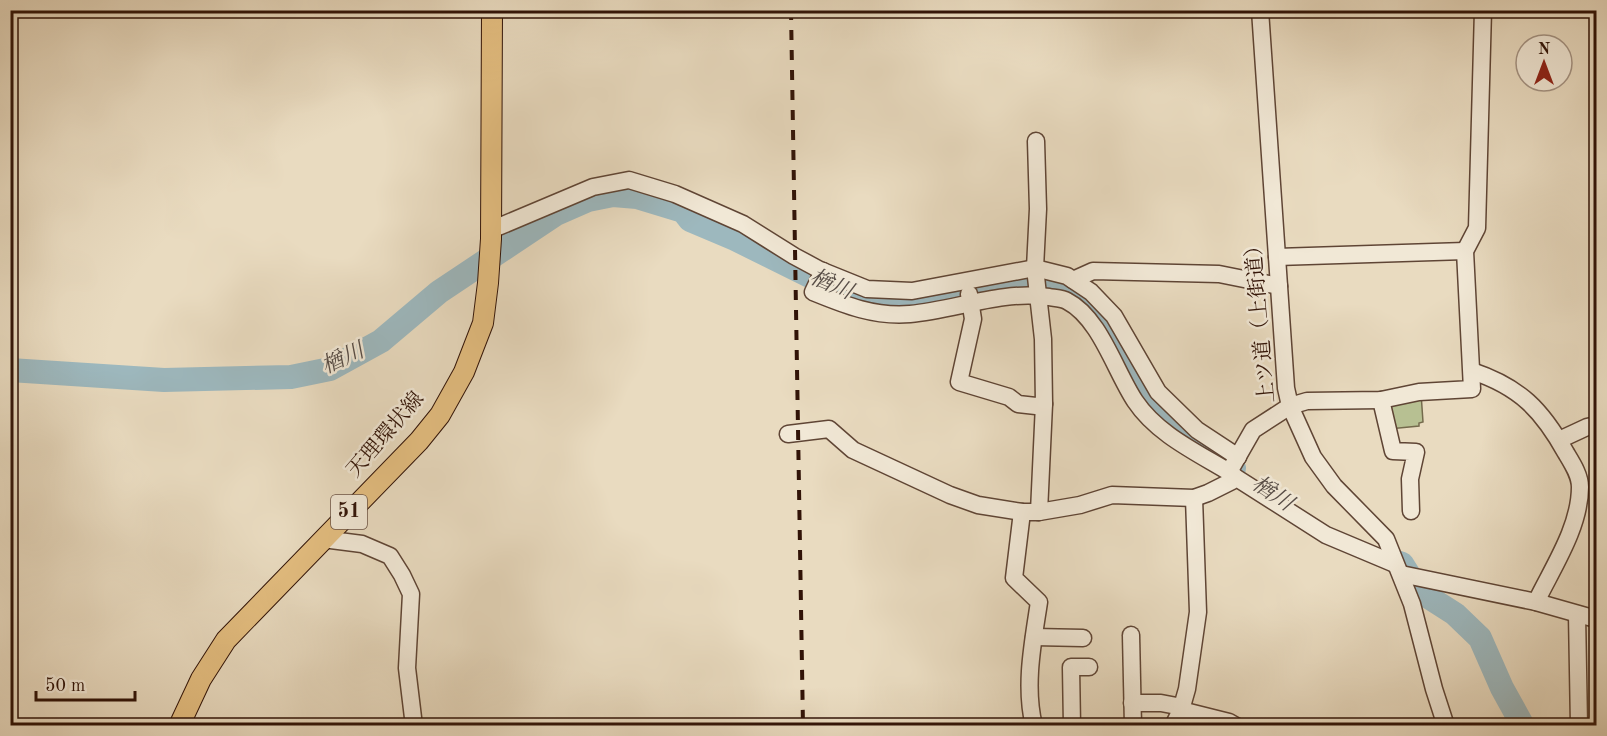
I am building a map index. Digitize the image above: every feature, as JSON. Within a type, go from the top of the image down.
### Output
[{"type":"main road","name":"天理環状線","points":[[179,726],[201,679],[226,640],[418,441],[440,415],[464,372],[483,323],[488,283],[491,235],[492,10]]},
{"type":"street","name":"上ツ道（上街道）","points":[[1260,10],[1286,388],[1290,406],[1313,457],[1334,486],[1386,539],[1412,604],[1446,726]]},
{"type":"street","points":[[788,434],[829,429],[853,450],[950,495],[978,505],[1022,512],[1039,512],[1080,505],[1112,495],[1194,498],[1208,493],[1232,480],[1234,467],[1252,430],[1290,406],[1307,401],[1381,400],[1419,392],[1472,389],[1465,251],[1477,228],[1483,10]]},
{"type":"street","points":[[1036,141],[1037,282],[1043,339],[1044,404],[1039,512]]},
{"type":"street","points":[[491,235],[593,187],[629,180],[675,194],[743,224],[794,256],[867,289],[912,291],[967,281],[1037,282],[1067,276],[1092,292],[1114,316],[1158,392],[1234,467],[1326,535],[1398,569],[1596,619]]},
{"type":"street","points":[[1277,257],[1465,251]]},
{"type":"street","points":[[823,271],[813,292],[852,308],[880,314],[910,314],[1015,295],[1037,282]]},
{"type":"street","points":[[1073,280],[1093,271],[1219,274],[1279,286]]},
{"type":"street","points":[[967,281],[973,319],[959,382],[1009,397],[1018,404],[1036,406],[1044,404]]},
{"type":"street","points":[[1037,282],[1066,300],[1094,328],[1135,401],[1151,421],[1181,443],[1234,467]]},
{"type":"street","points":[[1472,371],[1495,379],[1518,392],[1542,416],[1559,440],[1574,467],[1580,484],[1579,498],[1568,537],[1536,602]]},
{"type":"street","points":[[1381,400],[1393,451],[1416,452],[1410,478],[1411,511]]},
{"type":"street","points":[[1559,440],[1596,425]]},
{"type":"street","points":[[1173,726],[1182,709],[1187,689],[1198,612],[1194,498]]},
{"type":"street","points":[[1022,512],[1014,578],[1039,602],[1030,690],[1034,726]]},
{"type":"street","points":[[323,539],[362,544],[390,556],[402,575],[411,594],[407,668],[414,726]]},
{"type":"street","points":[[1577,614],[1579,726]]},
{"type":"street","points":[[1131,635],[1133,726]]},
{"type":"street","points":[[1034,637],[1083,638]]},
{"type":"street","points":[[1072,726],[1071,667],[1089,667]]},
{"type":"street","points":[[1132,703],[1161,704],[1229,722],[1236,726]]},
{"type":"green space","points":[[1421,393],[1423,422],[1419,423],[1419,426],[1389,429],[1383,402]]},
{"type":"waterway","name":"楢川","points":[[10,370],[164,380],[291,377],[330,369],[381,341],[439,292],[556,214],[588,200],[613,195],[637,197],[683,211],[690,220],[735,239],[844,293],[876,302],[907,303],[1022,280],[1056,283],[1086,301],[1104,323],[1130,378],[1149,407],[1170,425],[1234,468]]},
{"type":"waterway","name":"楢川","points":[[1396,562],[1402,564],[1419,591],[1455,614],[1480,638],[1502,688],[1523,726]]},
{"type":"railway","points":[[791,10],[803,726]]}]
